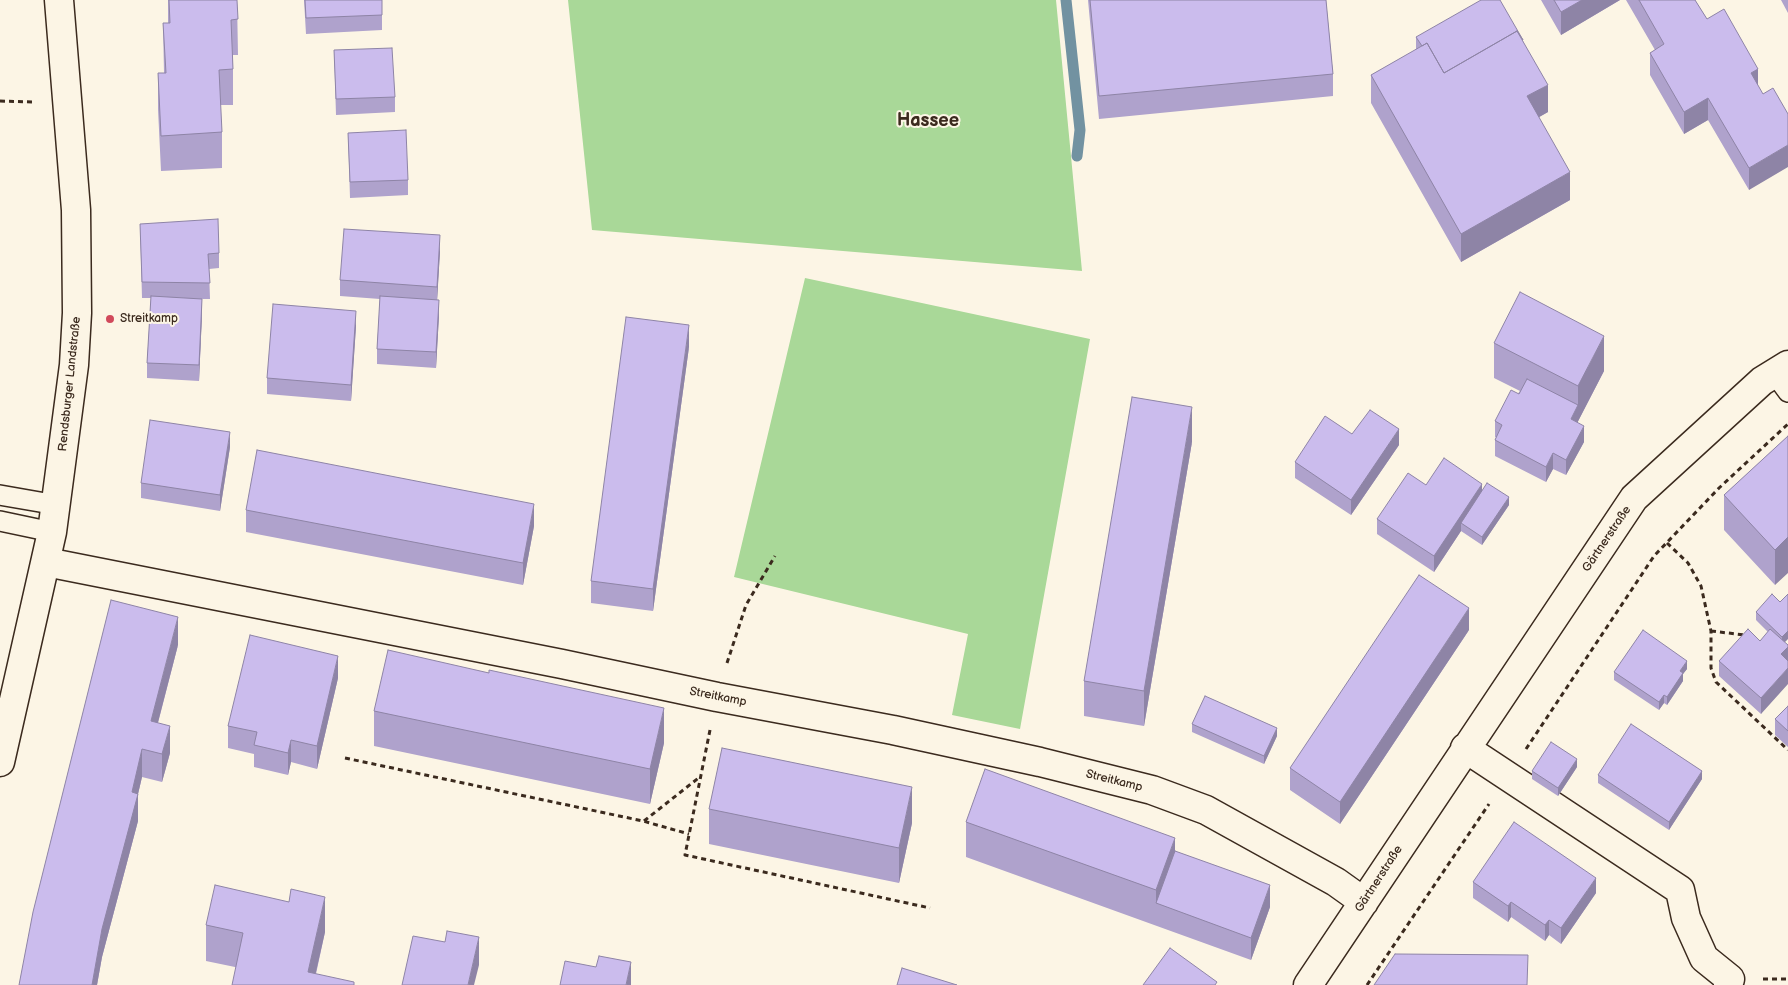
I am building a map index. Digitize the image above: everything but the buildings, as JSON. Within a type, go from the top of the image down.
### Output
[{"type":"street","name":"Rendsburger Landstraße","points":[[0,762],[52,532],[74,365],[77,313],[76,210],[59,0]]},
{"type":"street","name":"Gärtnerstraße","points":[[1308,985],[1634,498],[1762,381],[1784,377]]},
{"type":"street","name":"Streitkamp","points":[[46,562],[562,664],[717,697],[893,730],[1040,762],[1152,790],[1214,814],[1336,882],[1364,902]]},
{"type":"street","points":[[1465,748],[1680,890],[1686,918],[1704,958],[1730,979],[1728,985]]},
{"type":"lane","points":[[0,496],[57,505]]},
{"type":"lane","points":[[0,521],[52,532]]},
{"type":"path","points":[[1367,985],[1654,556],[1719,488],[1788,424]]},
{"type":"path","points":[[1667,543],[1688,563],[1701,586],[1711,631],[1711,668],[1716,682],[1788,750]]},
{"type":"path","points":[[775,556],[746,605],[717,697],[685,856],[930,908]]},
{"type":"path","points":[[1711,631],[1748,635]]},
{"type":"path","points":[[345,758],[644,821],[689,834]]},
{"type":"path","points":[[644,821],[701,776]]},
{"type":"green space","points":[[568,0],[1056,0],[1082,271],[592,230]]},
{"type":"green space","points":[[805,278],[1090,339],[1020,729],[952,715],[968,634],[734,577]]},
{"type":"waterway","points":[[1066,0],[1080,130],[1077,156]]},
{"type":"place","name":"Streitkamp","points":[[110,319]]},
{"type":"district","name":"Hassee","points":[[928,121]]}]
